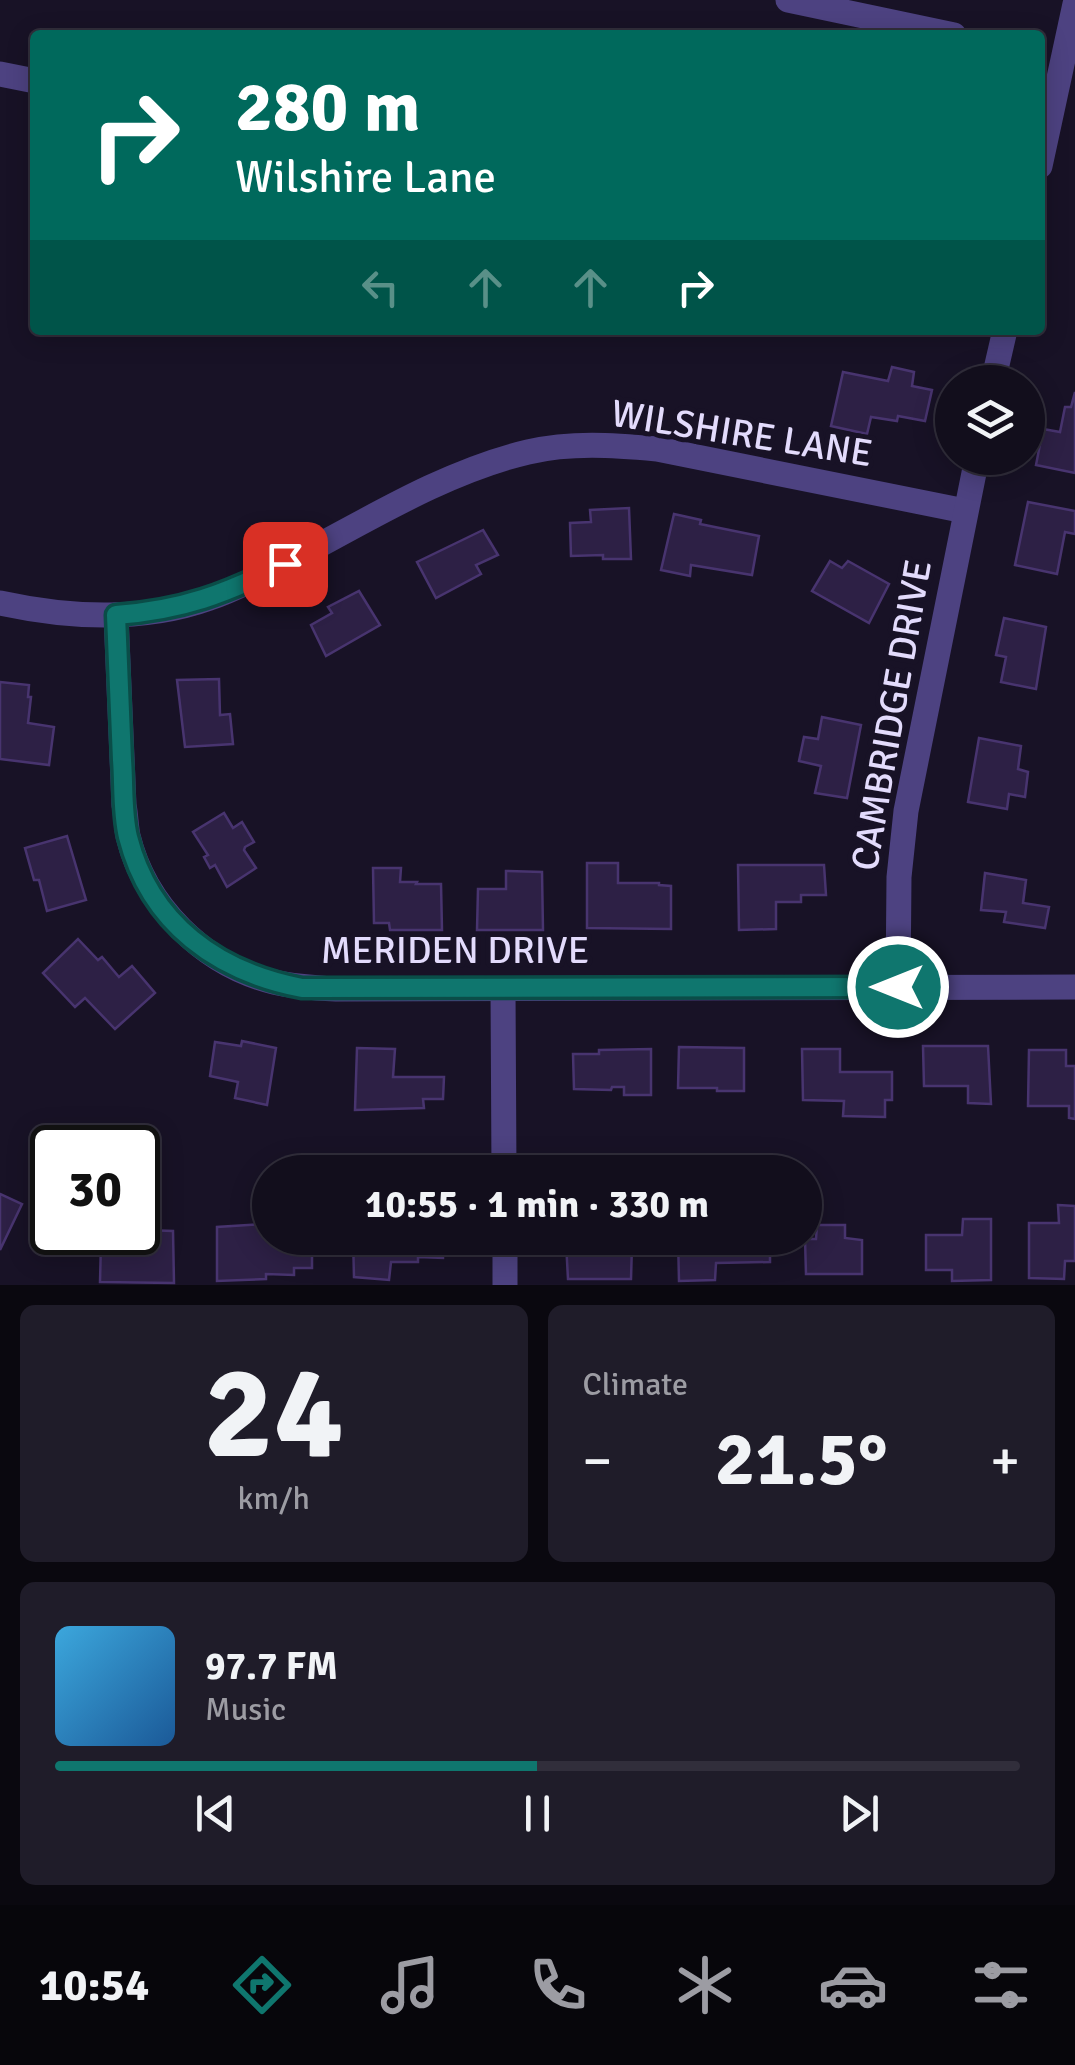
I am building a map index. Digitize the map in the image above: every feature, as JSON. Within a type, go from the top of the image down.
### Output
[{"type":"street","points":[[788,0],[930,30]]},
{"type":"street","points":[[1045,120],[1052,56],[1075,4]]},
{"type":"street","points":[[0,74],[30,80]]},
{"type":"street","points":[[997,365],[1004,335]]},
{"type":"street","name":"WILSHIRE LANE","points":[[0,604],[116,615],[146,613],[210,598],[253,580],[442,482],[514,456],[572,445],[656,449],[966,511]]},
{"type":"street","name":"CAMBRIDGE DRIVE","points":[[898,987],[899,878],[906,812],[973,475]]},
{"type":"street","name":"MERIDEN DRIVE","points":[[116,615],[128,835],[147,882],[164,910],[213,956],[239,970],[302,988],[1075,987]]},
{"type":"street","points":[[504,989],[504,1155]]},
{"type":"street","points":[[505,1255],[505,1285]]},
{"type":"building","points":[[892,367],[914,372],[912,386],[932,390],[925,421],[871,417],[867,434],[831,426],[843,372],[888,381]]},
{"type":"building","points":[[1075,392],[1075,473],[1045,467],[1045,429],[1060,432],[1065,407],[1071,407]]},
{"type":"building","points":[[1028,502],[1075,511],[1075,534],[1065,532],[1057,574],[1015,565]]},
{"type":"building","points":[[629,508],[631,559],[571,556],[570,523],[591,522],[590,510]]},
{"type":"building","points":[[674,514],[701,520],[700,524],[759,536],[752,575],[691,565],[690,576],[661,570]]},
{"type":"building","points":[[483,530],[498,555],[476,565],[481,574],[436,598],[417,562]]},
{"type":"building","points":[[830,561],[842,568],[848,561],[889,584],[869,623],[812,591]]},
{"type":"building","points":[[359,591],[380,625],[326,656],[311,625],[332,613],[328,607]]},
{"type":"building","points":[[1004,618],[1046,627],[1036,689],[1001,682],[1006,657],[996,655]]},
{"type":"building","points":[[219,679],[220,715],[230,714],[233,744],[185,747],[177,680]]},
{"type":"building","points":[[0,682],[29,685],[28,723],[54,727],[49,765],[0,759]]},
{"type":"building","points":[[822,717],[861,725],[847,798],[815,793],[821,766],[799,761],[804,737],[818,739]]},
{"type":"building","points":[[979,738],[1021,746],[1018,769],[1028,772],[1025,797],[1009,794],[1007,809],[968,802]]},
{"type":"building","points":[[224,813],[233,828],[242,822],[254,842],[244,850],[256,868],[227,887],[215,865],[210,868],[204,857],[208,855],[193,832]]},
{"type":"building","points":[[67,836],[86,900],[47,911],[25,848]]},
{"type":"building","points":[[587,863],[618,863],[618,883],[671,886],[671,929],[587,928]]},
{"type":"building","points":[[738,865],[824,865],[826,895],[801,895],[801,902],[776,902],[776,929],[739,930]]},
{"type":"building","points":[[373,868],[401,868],[400,882],[441,884],[442,930],[390,930],[389,923],[374,923]]},
{"type":"building","points":[[506,871],[542,872],[543,930],[477,930],[478,889],[506,889]]},
{"type":"building","points":[[985,873],[1026,880],[1023,903],[1049,907],[1045,928],[1004,922],[1006,912],[981,910]]},
{"type":"building","points":[[78,939],[98,960],[102,957],[119,977],[132,966],[155,993],[115,1029],[85,998],[75,1007],[43,973]]},
{"type":"building","points":[[242,1041],[276,1048],[267,1105],[235,1098],[238,1082],[210,1076],[215,1042],[241,1046]]},
{"type":"building","points":[[923,1046],[988,1046],[991,1104],[968,1103],[968,1086],[924,1086]]},
{"type":"building","points":[[679,1047],[744,1048],[744,1091],[678,1088]]},
{"type":"building","points":[[357,1048],[395,1049],[393,1077],[444,1077],[443,1099],[423,1099],[424,1108],[355,1110]]},
{"type":"building","points":[[651,1049],[651,1095],[624,1095],[624,1087],[574,1089],[573,1054]]},
{"type":"building","points":[[802,1049],[840,1049],[840,1072],[892,1072],[892,1100],[885,1100],[885,1117],[843,1116],[844,1101],[803,1100]]},
{"type":"building","points":[[1029,1050],[1066,1050],[1066,1066],[1075,1066],[1075,1119],[1069,1118],[1069,1106],[1028,1106]]},
{"type":"building","points":[[0,1194],[22,1204],[0,1250]]},
{"type":"building","points":[[1058,1205],[1075,1206],[1075,1261],[1065,1261],[1064,1279],[1029,1278],[1029,1223],[1059,1223]]},
{"type":"building","points":[[963,1219],[991,1219],[991,1280],[952,1281],[952,1270],[926,1270],[926,1235],[962,1235]]},
{"type":"building","points":[[252,1225],[252,1255],[312,1255],[312,1268],[294,1268],[294,1275],[266,1274],[266,1279],[217,1281],[217,1227]]},
{"type":"building","points":[[822,1225],[845,1225],[845,1238],[862,1240],[862,1274],[806,1274],[805,1255],[822,1255]]},
{"type":"building","points":[[160,1231],[173,1231],[174,1283],[100,1282],[101,1255],[160,1255]]},
{"type":"building","points":[[353,1255],[443,1255],[418,1257],[418,1262],[391,1262],[389,1280],[354,1277]]},
{"type":"building","points":[[567,1255],[632,1255],[631,1279],[568,1279]]},
{"type":"building","points":[[678,1255],[770,1255],[770,1262],[716,1263],[715,1280],[679,1281]]},
{"type":"route","points":[[285,564],[210,598],[146,613],[116,615],[128,835],[147,882],[164,910],[213,956],[271,982],[302,988],[898,987]]}]
